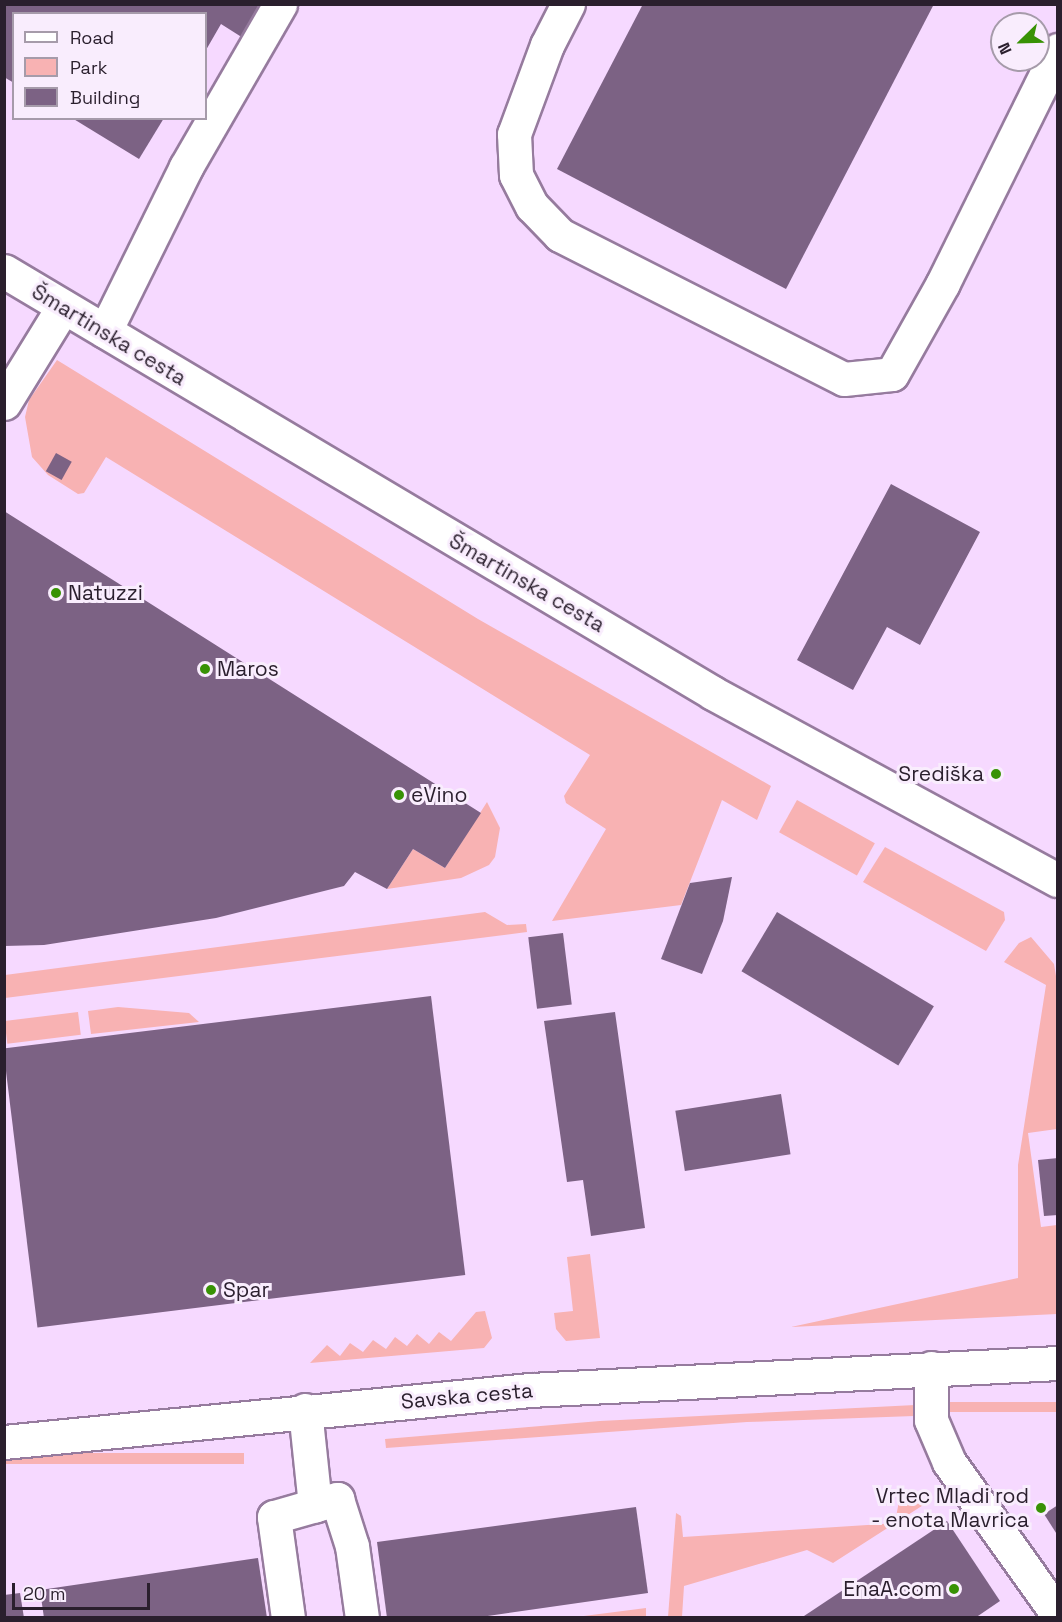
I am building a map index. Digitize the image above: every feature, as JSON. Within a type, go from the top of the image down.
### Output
[{"type":"main road","points":[[105,332],[186,167],[280,4]]},
{"type":"main road","points":[[568,4],[547,45],[514,134],[516,175],[532,206],[560,235],[844,379],[892,374],[943,284],[1058,50]]},
{"type":"main road","name":"Šmartinska cesta","points":[[4,271],[703,687],[1058,880]]},
{"type":"main road","points":[[4,403],[63,307]]},
{"type":"main road","name":"Savska cesta","points":[[4,1442],[305,1410],[530,1390],[1058,1363]]},
{"type":"main road","points":[[931,1368],[931,1420],[949,1462],[1058,1615]]},
{"type":"main road","points":[[305,1410],[326,1502],[352,1546],[362,1617]]},
{"type":"main road","points":[[288,1617],[274,1517],[326,1502]]},
{"type":"green space","points":[[57,360],[478,619],[771,786],[757,820],[722,800],[681,905],[552,921],[606,829],[566,803],[564,796],[590,755],[106,457],[84,493],[78,494],[48,475],[32,457],[25,417],[29,400]]},
{"type":"green space","points":[[797,800],[875,843],[857,876],[779,832]]},
{"type":"green space","points":[[487,802],[500,828],[495,857],[489,865],[461,878],[387,889],[413,849],[445,868]]},
{"type":"green space","points":[[885,847],[1004,912],[1005,920],[986,951],[863,882]]},
{"type":"green space","points":[[485,912],[507,925],[526,924],[527,932],[5,998],[5,975]]},
{"type":"green space","points":[[1031,937],[1054,964],[1057,982],[1057,1129],[1028,1133],[1041,1227],[1057,1225],[1057,1314],[791,1327],[1018,1278],[1018,1165],[1046,985],[1004,962],[1019,943]]},
{"type":"green space","points":[[118,1007],[189,1013],[199,1022],[91,1034],[88,1011]]},
{"type":"green space","points":[[78,1012],[81,1035],[7,1044],[5,1021]]},
{"type":"green space","points":[[590,1254],[600,1338],[566,1341],[556,1329],[554,1313],[573,1311],[567,1257]]},
{"type":"green space","points":[[485,1311],[492,1338],[484,1348],[310,1363],[327,1345],[340,1356],[350,1343],[363,1352],[373,1340],[386,1349],[395,1337],[407,1346],[417,1334],[429,1344],[439,1332],[451,1341],[476,1312]]},
{"type":"green space","points":[[948,1402],[1057,1402],[1057,1412],[948,1412]]},
{"type":"green space","points":[[915,1405],[914,1416],[747,1422],[386,1448],[385,1439],[600,1421]]},
{"type":"green space","points":[[4,1453],[244,1453],[244,1464],[4,1464]]},
{"type":"green space","points":[[916,1492],[928,1502],[833,1563],[807,1550],[684,1586],[682,1617],[668,1617],[676,1513],[681,1516],[683,1537],[883,1524],[896,1517],[900,1496]]},
{"type":"green space","points":[[646,1608],[646,1617],[576,1617]]},
{"type":"building","points":[[4,4],[275,4],[251,43],[221,24],[207,48],[207,12],[12,12],[12,82],[4,77]]},
{"type":"building","points":[[643,4],[934,4],[786,289],[557,169]]},
{"type":"building","points":[[75,120],[163,120],[139,159]]},
{"type":"building","points":[[56,453],[72,462],[62,480],[46,471]]},
{"type":"building","points":[[891,484],[980,532],[920,645],[887,627],[853,690],[797,660]]},
{"type":"building","points":[[4,511],[481,813],[445,868],[413,849],[387,889],[355,872],[344,886],[216,918],[44,945],[4,946]]},
{"type":"building","points":[[732,877],[723,921],[702,974],[661,959],[690,883]]},
{"type":"building","points":[[777,912],[934,1006],[898,1065],[741,971]]},
{"type":"building","points":[[563,933],[572,1004],[537,1009],[528,937]]},
{"type":"building","points":[[431,996],[465,1275],[37,1327],[4,1048]]},
{"type":"building","points":[[615,1012],[645,1228],[591,1236],[583,1180],[567,1182],[544,1021]]},
{"type":"building","points":[[781,1094],[791,1154],[685,1171],[675,1111]]},
{"type":"building","points":[[1058,1158],[1058,1215],[1044,1216],[1038,1160]]},
{"type":"building","points":[[1058,1505],[1058,1536],[1044,1514]]},
{"type":"building","points":[[636,1507],[648,1593],[474,1618],[387,1618],[377,1542]]},
{"type":"building","points":[[947,1521],[1000,1601],[975,1618],[801,1618]]},
{"type":"building","points":[[258,1558],[267,1618],[44,1618],[40,1590]]},
{"type":"building","points":[[20,1593],[24,1618],[4,1618],[4,1595]]},
{"type":"place","name":"Natuzzi","points":[[56,593]]},
{"type":"place","name":"Maros","points":[[205,669]]},
{"type":"place","name":"Središka","points":[[996,774]]},
{"type":"place","name":"eVino","points":[[399,795]]},
{"type":"place","name":"Spar","points":[[211,1290]]},
{"type":"place","name":"Vrtec Mladi rod - enota Mavrica","points":[[1041,1508]]},
{"type":"place","name":"EnaA.com","points":[[954,1589]]}]
